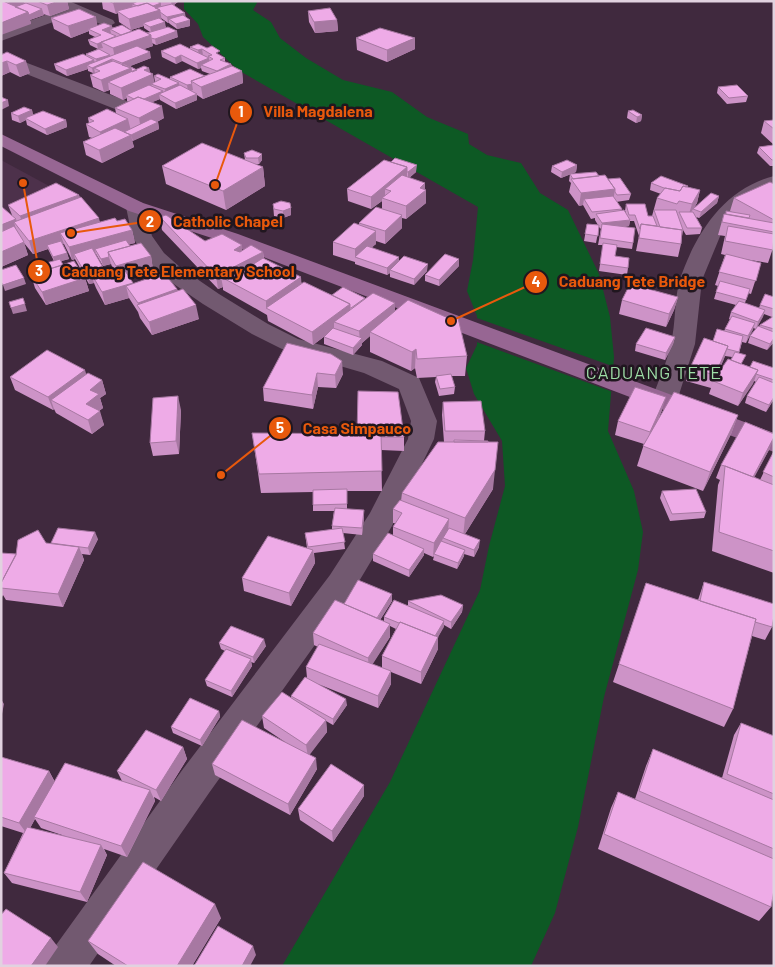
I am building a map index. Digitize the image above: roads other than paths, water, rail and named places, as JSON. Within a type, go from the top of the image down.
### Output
[{"type":"main road","points":[[1,139],[136,207],[290,261],[774,443]]},
{"type":"street","points":[[58,1],[108,23]]},
{"type":"street","points":[[1,36],[76,9]]},
{"type":"street","points":[[3,61],[126,107]]},
{"type":"street","points":[[664,401],[683,344],[691,280],[711,234],[726,211],[746,197],[774,182]]},
{"type":"street","points":[[65,966],[196,781],[341,584],[391,502],[420,439],[424,421],[410,384],[373,368],[290,344],[260,329],[173,273],[156,257],[142,236],[136,207]]},
{"type":"place","name":"Caduang Tete Elementary School","points":[[23,183]]},
{"type":"place","name":"Villa Magdalena","points":[[215,185]]},
{"type":"place","name":"Catholic Chapel","points":[[71,233]]},
{"type":"place","name":"Caduang Tete Bridge","points":[[451,321]]},
{"type":"place","name":"Casa Simpauco","points":[[221,475]]},
{"type":"district","name":"CADUANG TETE","points":[[654,373]]}]
